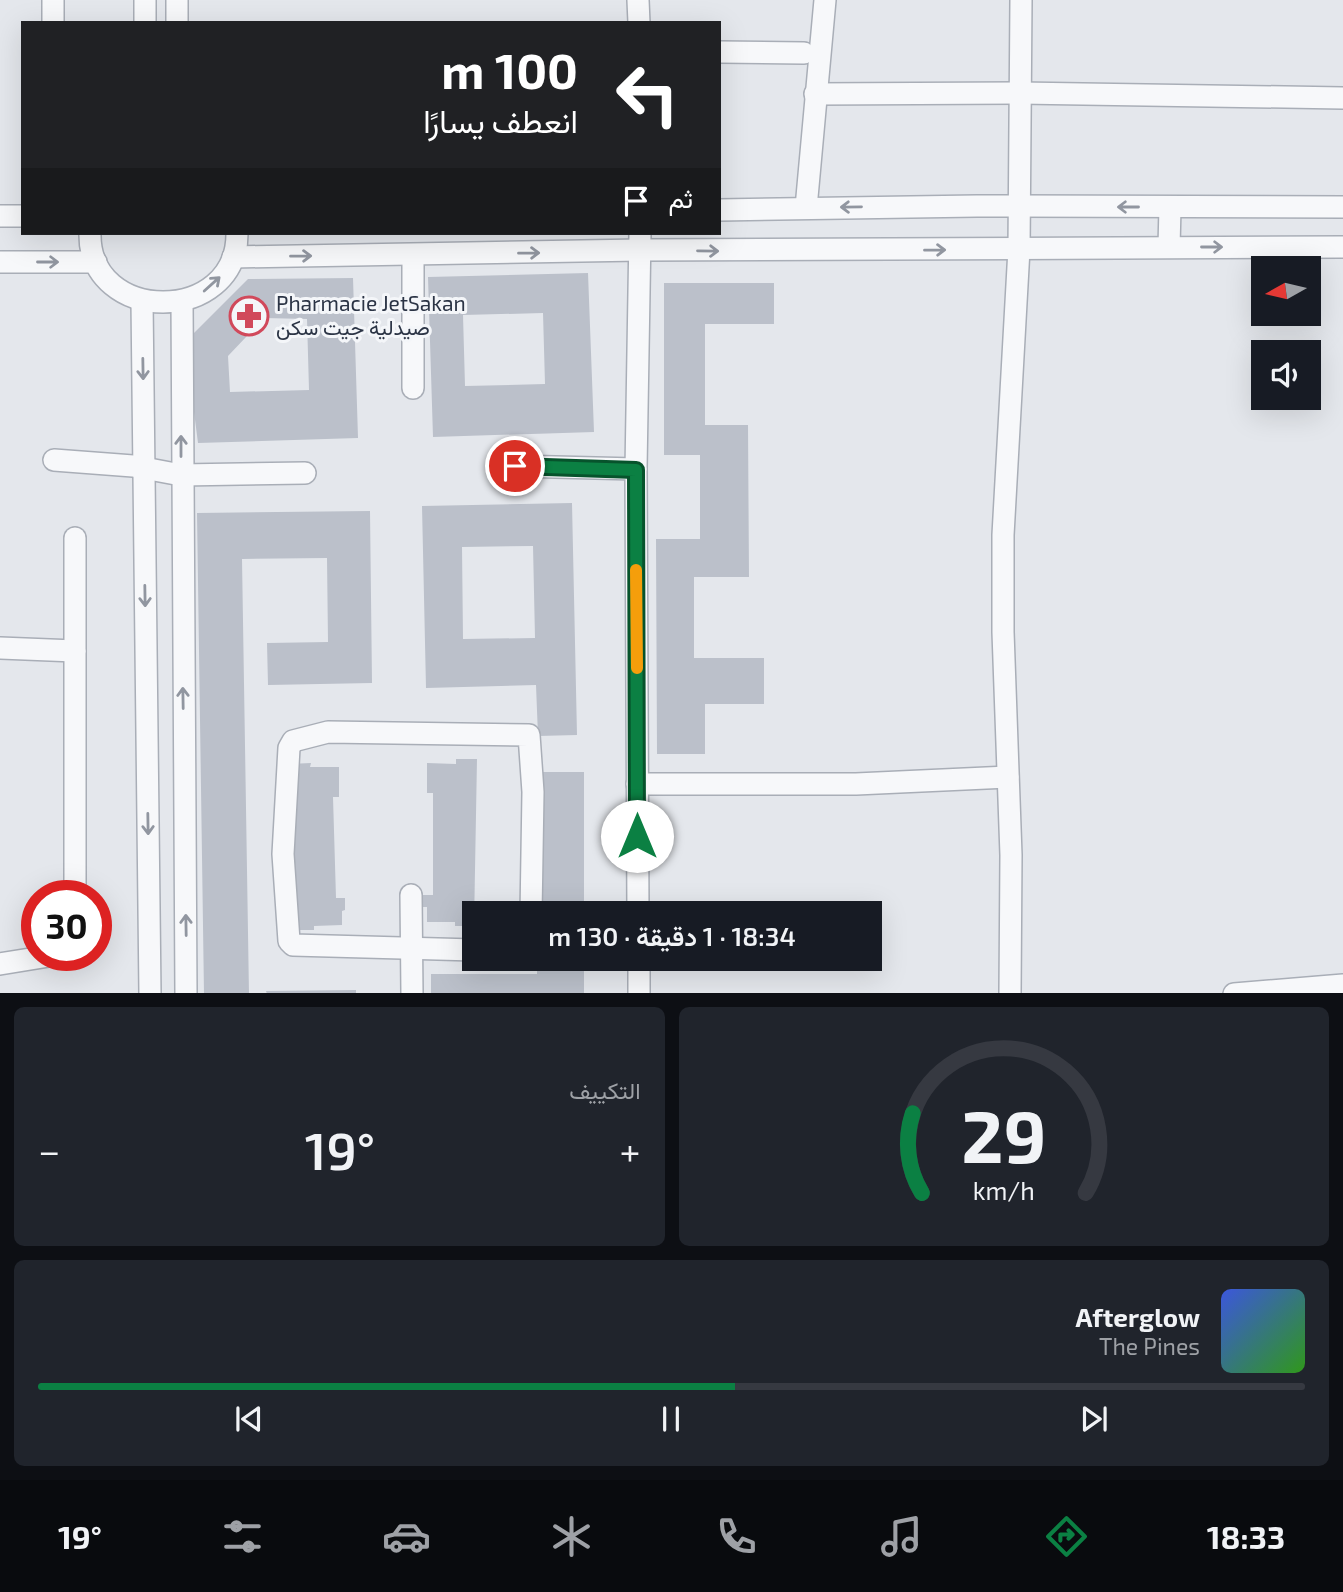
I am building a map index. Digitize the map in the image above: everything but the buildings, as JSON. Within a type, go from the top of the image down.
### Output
[{"type":"street","points":[[53,0],[53,21]]},
{"type":"street","points":[[145,0],[145,21]]},
{"type":"street","points":[[177,0],[177,21]]},
{"type":"street","points":[[638,0],[639,21]]},
{"type":"street","points":[[806,208],[825,0]]},
{"type":"street","points":[[1010,993],[1003,536],[1019,249],[1021,0]]},
{"type":"street","points":[[721,52],[804,53]]},
{"type":"street","points":[[815,94],[1020,93],[1343,98]]},
{"type":"street","points":[[721,210],[1019,206],[1343,208]]},
{"type":"street","points":[[1169,247],[1170,207]]},
{"type":"street","points":[[0,216],[21,216]]},
{"type":"street","points":[[90,235],[96,262],[115,286],[142,301],[155,304],[182,301],[204,292],[221,277],[233,257],[237,235]]},
{"type":"street","points":[[638,901],[636,470],[640,242]]},
{"type":"street","points":[[233,257],[413,255],[640,242],[1019,249],[1343,247]]},
{"type":"street","points":[[413,255],[413,388]]},
{"type":"street","points":[[0,262],[96,262]]},
{"type":"street","points":[[142,301],[150,993]]},
{"type":"street","points":[[182,301],[186,993]]},
{"type":"street","points":[[54,460],[181,475],[305,473]]},
{"type":"street","points":[[515,466],[636,470]]},
{"type":"street","points":[[75,538],[75,880]]},
{"type":"street","points":[[0,648],[75,651]]},
{"type":"street","points":[[462,950],[298,946],[289,941],[284,855],[289,748],[293,741],[328,732],[528,735],[533,792],[531,901]]},
{"type":"street","points":[[637,784],[829,785],[1008,777]]},
{"type":"street","points":[[411,895],[412,993]]},
{"type":"street","points":[[0,964],[21,961]]},
{"type":"street","points":[[639,971],[639,993]]},
{"type":"street","points":[[1234,993],[1343,985]]},
{"type":"slow traffic","points":[[636,570],[637,668]]},
{"type":"place","name":"Pharmacie JetSakan صيدلية جيت سكن","points":[[249,316]]},
{"type":"route","points":[[515,466],[636,470],[637,836]]}]
